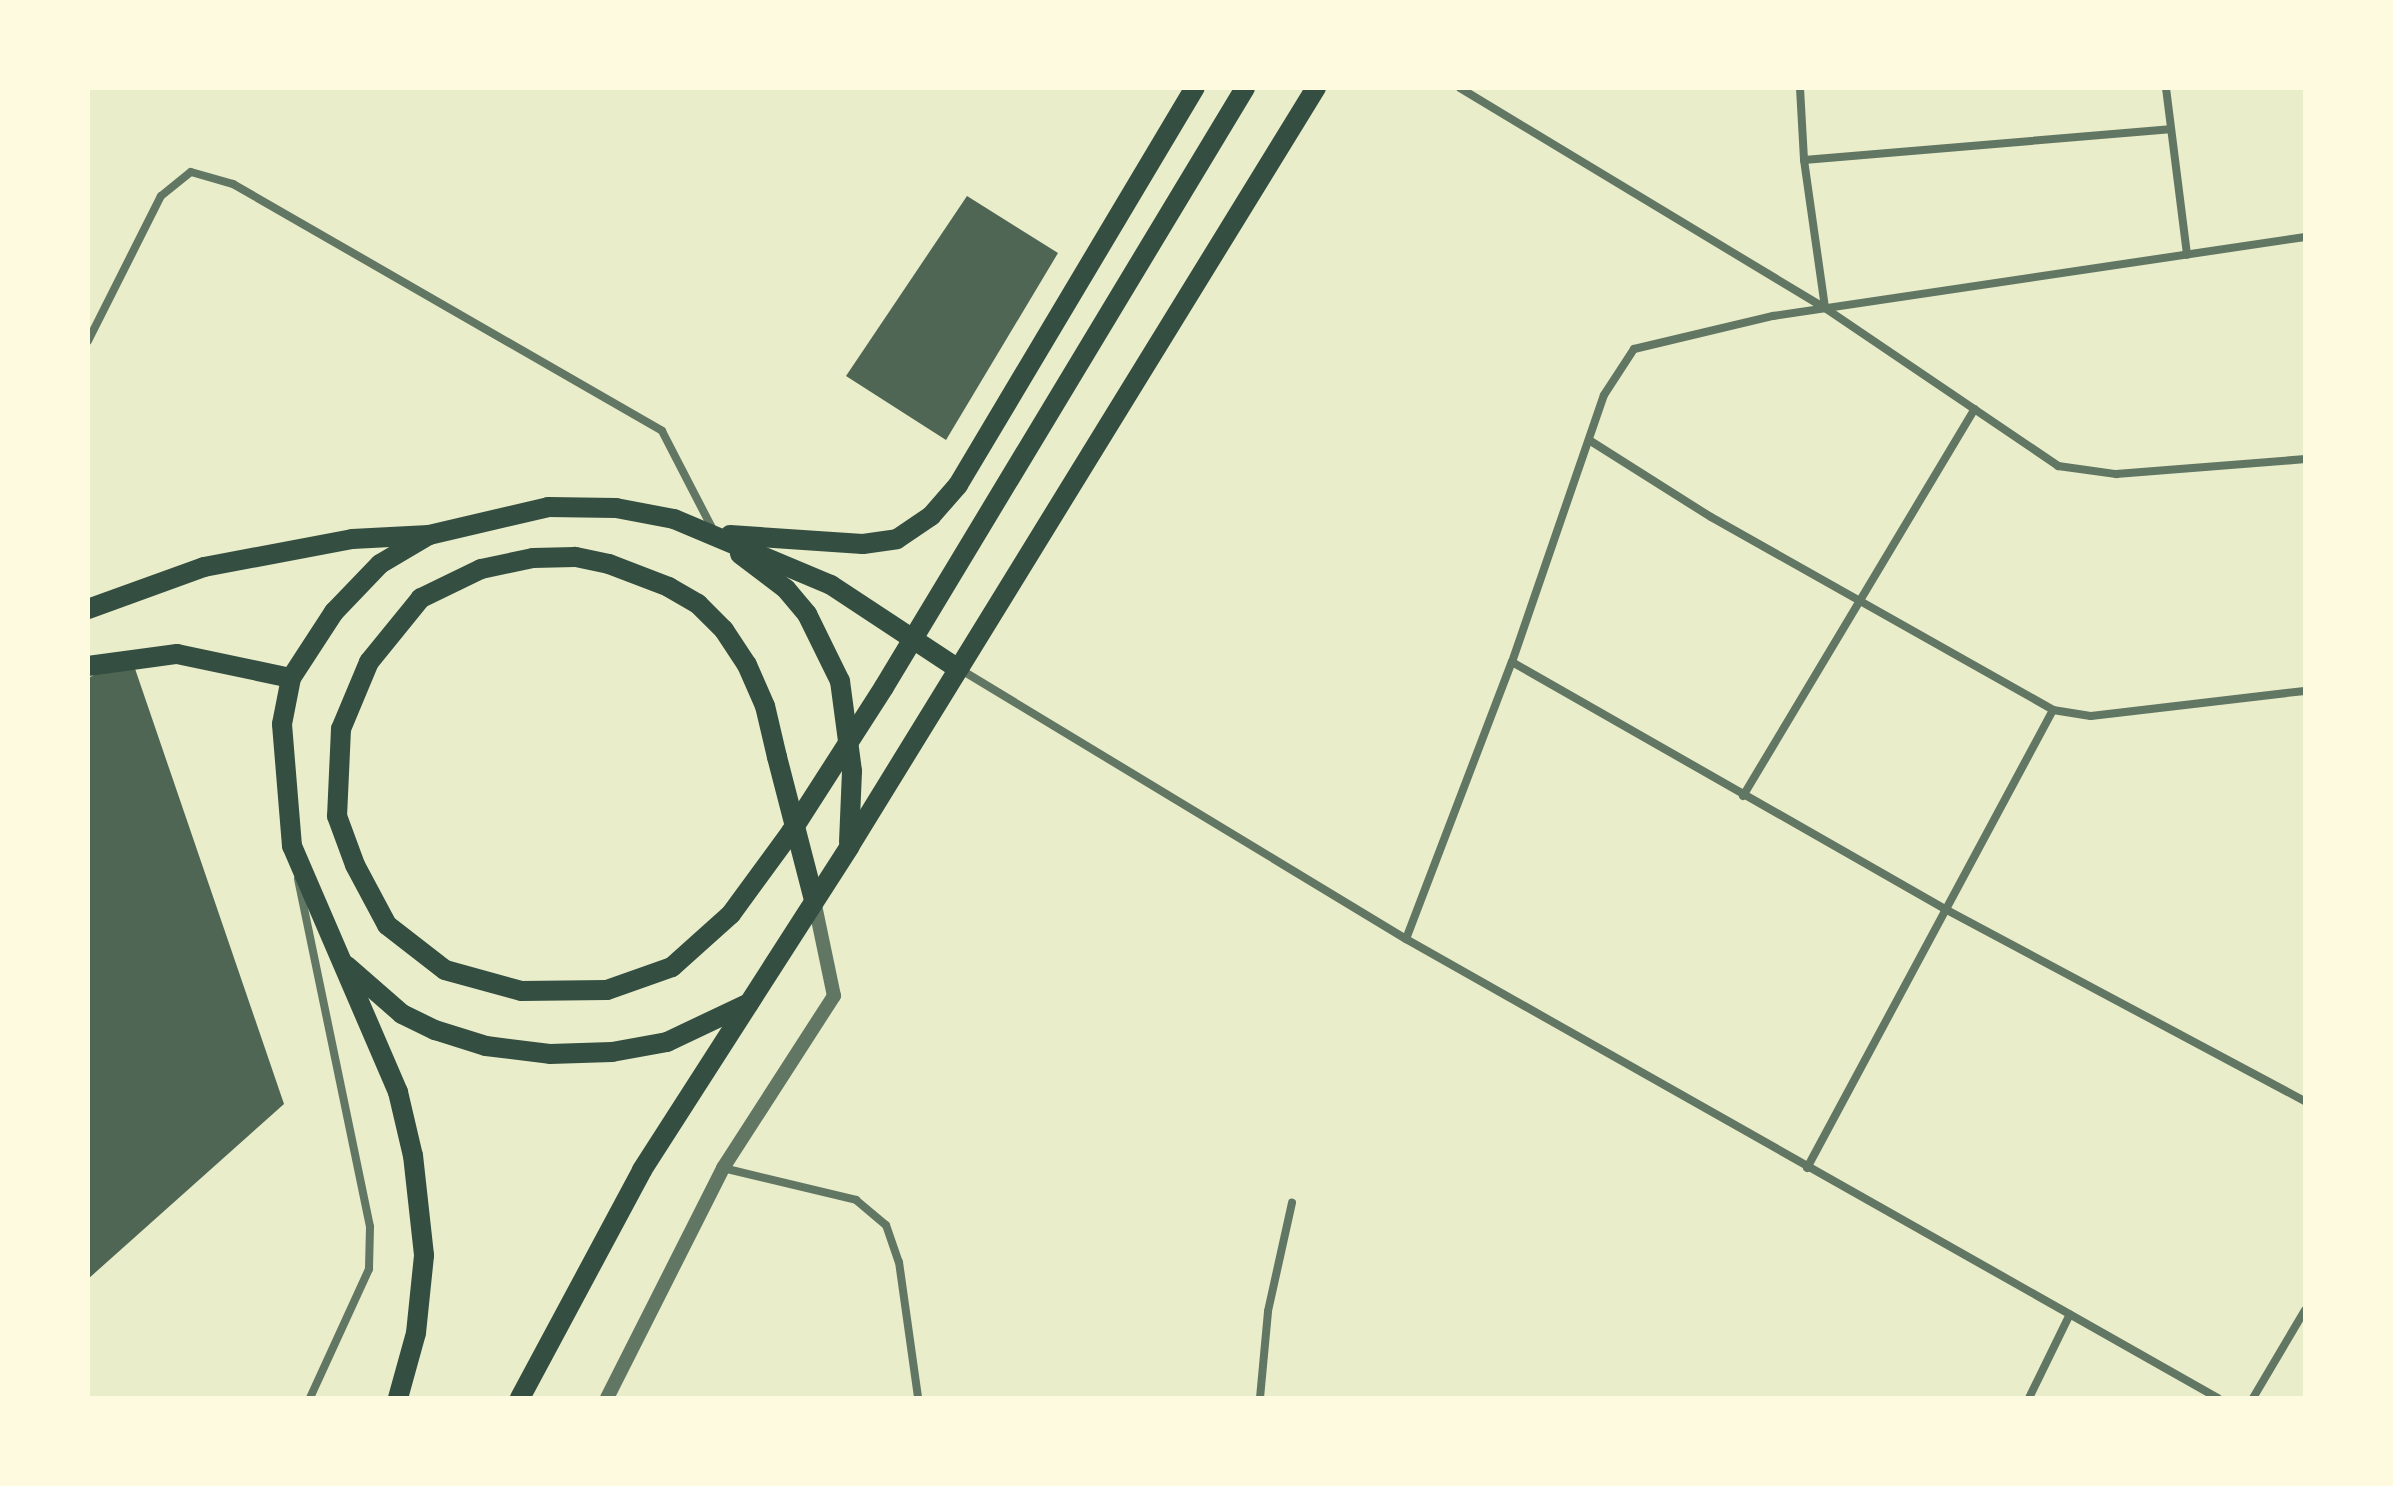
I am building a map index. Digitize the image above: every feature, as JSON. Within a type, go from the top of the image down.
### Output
[{"type":"main road","points":[[714,534],[863,544],[897,539],[931,516],[958,485],[1195,88]]},
{"type":"main road","points":[[814,900],[777,757],[765,706],[747,665],[724,630],[698,604],[609,564],[533,558],[481,569],[421,598],[369,662],[341,729],[337,816],[355,865],[387,925],[445,970],[521,991],[607,990],[672,967],[731,914],[791,832],[1245,88]]},
{"type":"main road","points":[[520,1398],[642,1170],[849,847],[1316,88]]},
{"type":"main road","points":[[88,609],[204,567],[352,539],[429,535],[548,507],[616,508],[714,534],[831,585],[957,668]]},
{"type":"main road","points":[[714,534],[786,589],[823,639],[840,681],[847,724],[852,771],[849,847]]},
{"type":"main road","points":[[398,1398],[416,1333],[424,1255],[413,1156],[398,1092],[292,846],[282,724],[291,678],[334,612],[380,564],[429,535]]},
{"type":"main road","points":[[88,666],[177,654],[291,678]]},
{"type":"main road","points":[[342,962],[402,1014],[435,1030],[486,1046],[550,1054],[612,1052],[667,1042],[749,1003]]},
{"type":"street","points":[[1460,88],[1825,308],[2058,466],[2116,474],[2305,459]]},
{"type":"street","points":[[1800,88],[1804,160],[1825,308]]},
{"type":"street","points":[[2166,88],[2187,255]]},
{"type":"street","points":[[1804,160],[2170,129]]},
{"type":"street","points":[[88,341],[161,196],[191,172],[233,184],[662,431],[714,534]]},
{"type":"street","points":[[1406,939],[1512,662],[1604,395],[1634,349],[1825,308],[2305,237]]},
{"type":"street","points":[[1743,796],[1975,409]]},
{"type":"street","points":[[1589,440],[1860,602],[2053,710],[2091,716],[2305,691]]},
{"type":"street","points":[[1512,662],[1945,909],[2305,1101]]},
{"type":"street","points":[[957,668],[1406,939],[2218,1398]]},
{"type":"street","points":[[1807,1168],[2053,710]]},
{"type":"street","points":[[292,846],[309,947],[370,1227],[369,1269],[310,1398]]},
{"type":"street","points":[[607,1398],[723,1168],[834,996],[814,900]]},
{"type":"street","points":[[723,1168],[856,1200],[886,1225],[899,1262],[918,1398]]},
{"type":"street","points":[[1260,1398],[1268,1311],[1292,1203]]},
{"type":"street","points":[[2253,1398],[2305,1310]]},
{"type":"street","points":[[2029,1398],[2070,1314]]},
{"type":"building","points":[[967,196],[1058,253],[946,440],[846,376]]},
{"type":"building","points":[[131,657],[284,1104],[88,1279],[88,678]]}]
